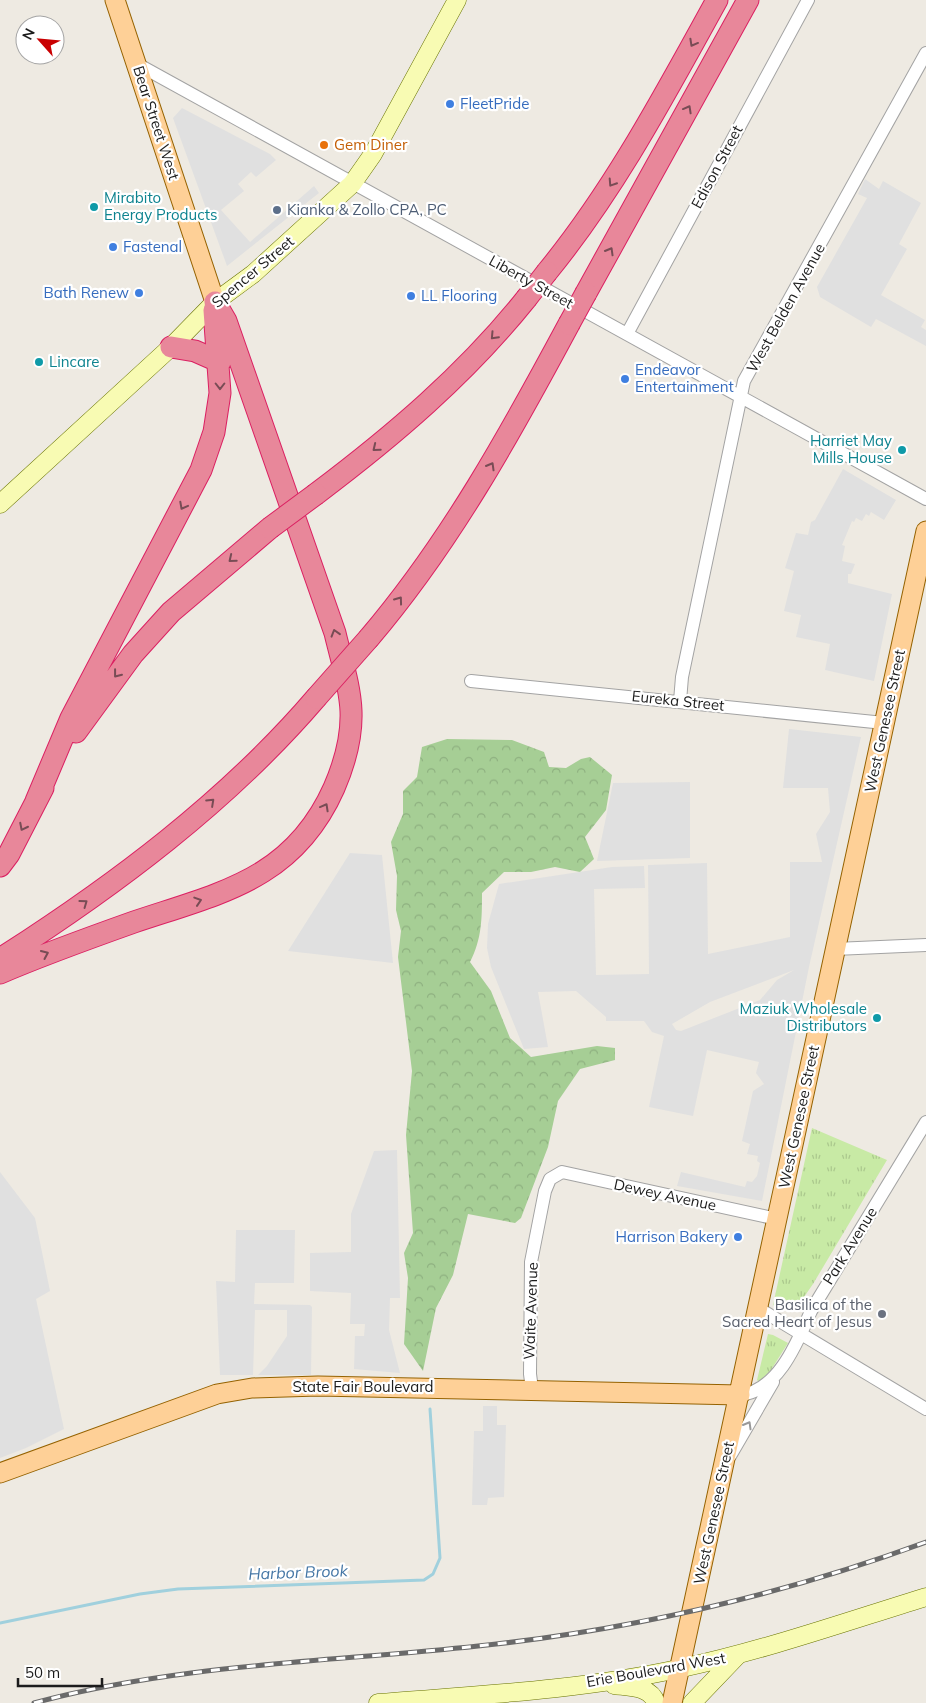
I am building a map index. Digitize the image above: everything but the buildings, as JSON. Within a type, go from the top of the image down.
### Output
[{"type":"highway","points":[[0,866],[9,854],[70,741],[133,654],[171,612],[270,528],[402,427],[446,387],[526,299],[579,233],[635,148],[717,0]]},
{"type":"highway","points":[[0,959],[79,907],[134,867],[227,788],[267,750],[369,638],[435,551],[487,474],[748,0]]},
{"type":"highway","points":[[36,801],[70,718],[201,470],[214,432],[220,393],[220,362],[214,323],[215,302]]},
{"type":"highway","points":[[0,973],[51,950],[222,894],[250,880],[287,856],[307,836],[326,806],[340,773],[350,729],[351,711],[348,684],[335,633],[226,321],[215,302]]},
{"type":"highway","points":[[171,347],[195,351],[220,362]]},
{"type":"main road","name":"Bear Street West","points":[[115,0],[215,302]]},
{"type":"main road","name":"Spencer Street","points":[[0,504],[171,347],[215,302],[253,274],[352,184],[373,154],[454,1]]},
{"type":"main road","name":"West Genesee Street","points":[[672,1703],[926,531]]},
{"type":"main road","name":"State Fair Boulevard","points":[[0,1472],[217,1394],[245,1389],[318,1386],[532,1389],[740,1395]]},
{"type":"main road","name":"Erie Boulevard West","points":[[378,1703],[596,1683],[681,1668],[739,1655],[926,1597]]},
{"type":"main road","points":[[692,1703],[739,1655]]},
{"type":"main road","points":[[596,1683],[643,1690],[651,1694],[656,1703]]},
{"type":"street","name":"Edison Street","points":[[627,334],[808,0]]},
{"type":"street","name":"West Belden Avenue","points":[[680,701],[682,677],[744,381],[809,268],[926,53]]},
{"type":"street","name":"Liberty Street","points":[[137,64],[926,499]]},
{"type":"street","name":"Eureka Street","points":[[471,681],[884,723]]},
{"type":"street","points":[[835,949],[926,945]]},
{"type":"street","name":"Park Avenue","points":[[724,1467],[801,1334],[811,1311],[926,1122]]},
{"type":"street","name":"Dewey Avenue","points":[[554,1176],[562,1172],[777,1219]]},
{"type":"street","name":"Waite Avenue","points":[[532,1389],[530,1374],[529,1281],[546,1191],[554,1176]]},
{"type":"street","points":[[758,1308],[926,1409]]},
{"type":"street","name":"Park Avenue","points":[[740,1395],[753,1394],[765,1386],[778,1372]]},
{"type":"green space","points":[[447,739],[512,740],[544,752],[549,767],[566,768],[581,759],[590,757],[612,775],[606,810],[585,837],[594,859],[580,872],[555,867],[531,872],[504,872],[482,893],[479,937],[470,962],[491,991],[510,1038],[531,1057],[597,1046],[615,1048],[615,1060],[580,1069],[558,1101],[548,1147],[521,1218],[515,1223],[468,1214],[453,1275],[436,1308],[423,1371],[404,1344],[408,1278],[404,1253],[413,1233],[406,1135],[412,1071],[398,957],[401,931],[396,910],[397,876],[391,842],[403,814],[403,791],[417,777],[422,747]]},
{"type":"green space","points":[[812,1128],[887,1160],[804,1297],[782,1311],[773,1305]]},
{"type":"green space","points":[[768,1334],[788,1343],[771,1370],[759,1382],[757,1380]]},
{"type":"shaded area","points":[[182,108],[270,154],[276,160],[256,177],[251,172],[238,184],[244,191],[221,210],[250,242],[314,186],[319,193],[227,266],[173,118]]},
{"type":"shaded area","points":[[865,179],[879,189],[883,181],[921,203],[899,244],[907,249],[881,295],[925,320],[921,327],[926,330],[926,346],[876,319],[871,327],[820,297],[817,287],[867,198],[858,194]]},
{"type":"shaded area","points":[[843,469],[896,500],[884,520],[871,512],[869,516],[866,514],[862,521],[856,518],[854,522],[852,521],[842,545],[845,546],[842,561],[855,564],[851,574],[848,574],[848,583],[892,594],[874,681],[825,670],[830,644],[796,637],[801,615],[784,611],[794,571],[785,568],[796,533],[808,535],[811,522],[815,520]]},
{"type":"shaded area","points":[[789,729],[861,737],[809,967],[762,1201],[677,1186],[681,1172],[745,1187],[747,1181],[752,1182],[757,1176],[760,1163],[757,1161],[758,1156],[747,1154],[750,1144],[742,1141],[753,1091],[764,1084],[756,1073],[759,1062],[707,1050],[693,1116],[649,1107],[664,1036],[652,1032],[644,1021],[606,1021],[606,1017],[576,991],[538,992],[548,1047],[524,1049],[491,967],[487,948],[488,924],[499,884],[612,867],[644,866],[645,888],[594,889],[596,975],[649,974],[648,865],[707,863],[708,954],[790,937],[790,862],[822,862],[816,834],[830,812],[828,788],[783,788]],"holes":[[[794,970],[777,980],[760,1000],[681,1031],[676,1030],[672,1024],[710,1002]]]},
{"type":"shaded area","points":[[690,782],[690,858],[597,861],[613,783]]},
{"type":"shaded area","points":[[350,853],[382,855],[393,963],[288,951]]},
{"type":"shaded area","points":[[397,1150],[400,1298],[390,1298],[389,1330],[400,1373],[354,1369],[355,1336],[364,1336],[365,1324],[350,1324],[351,1293],[310,1291],[310,1253],[351,1252],[351,1214],[374,1151]]},
{"type":"shaded area","points":[[0,1172],[35,1218],[50,1291],[36,1299],[64,1429],[26,1448],[0,1458]]},
{"type":"shaded area","points":[[236,1230],[295,1230],[294,1283],[255,1283],[254,1304],[310,1305],[312,1307],[311,1375],[258,1375],[267,1366],[287,1336],[287,1310],[255,1310],[253,1375],[220,1375],[216,1281],[235,1282]]},
{"type":"shaded area","points":[[483,1406],[497,1406],[497,1425],[506,1425],[504,1497],[488,1498],[487,1505],[472,1505],[474,1431],[483,1431]]},
{"type":"waterway","name":"Harbor Brook","points":[[0,1623],[140,1594],[178,1589],[424,1580],[433,1574],[440,1558],[430,1409]]},
{"type":"railway","points":[[34,1703],[88,1690],[199,1672],[478,1646],[535,1639],[649,1620],[761,1594],[872,1561],[926,1542]]},
{"type":"place","name":"FleetPride","points":[[450,104]]},
{"type":"place","name":"Gem Diner","points":[[324,145]]},
{"type":"place","name":"Mirabito Energy Products","points":[[94,207]]},
{"type":"place","name":"Kianka & Zollo CPA, PC","points":[[277,210]]},
{"type":"place","name":"Fastenal","points":[[113,247]]},
{"type":"place","name":"Bath Renew","points":[[139,293]]},
{"type":"place","name":"LL Flooring","points":[[411,296]]},
{"type":"place","name":"Lincare","points":[[39,362]]},
{"type":"place","name":"Endeavor Entertainment","points":[[625,379]]},
{"type":"place","name":"Harriet May Mills House","points":[[902,450]]},
{"type":"place","name":"Maziuk Wholesale Distributors","points":[[877,1018]]},
{"type":"place","name":"Harrison Bakery","points":[[738,1237]]},
{"type":"place","name":"Basilica of the Sacred Heart of Jesus","points":[[882,1314]]}]
